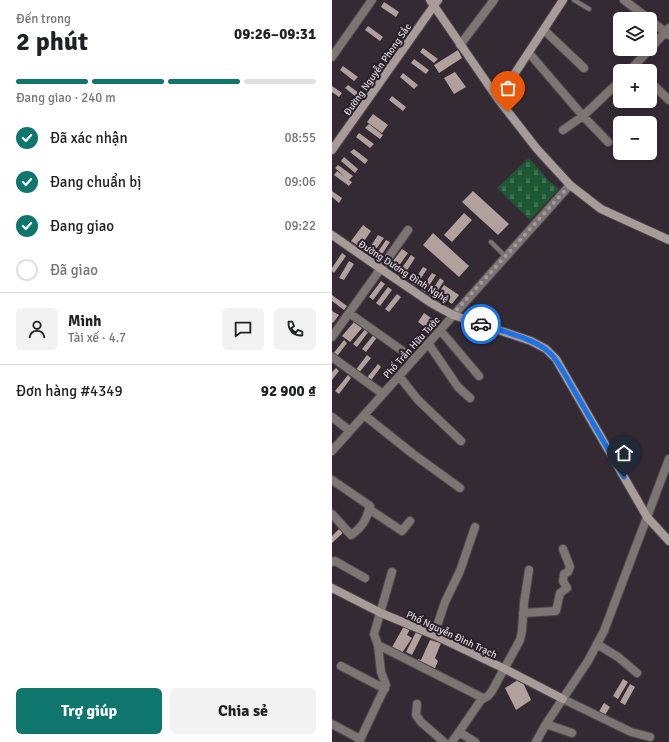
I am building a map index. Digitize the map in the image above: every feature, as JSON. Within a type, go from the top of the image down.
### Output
[{"type":"street","points":[[332,57],[372,0]]},
{"type":"street","points":[[460,45],[494,0]]},
{"type":"street","points":[[498,99],[563,0]]},
{"type":"street","points":[[624,0],[639,12]]},
{"type":"street","points":[[434,2],[460,45],[498,99],[537,149],[570,185],[606,212],[669,240]]},
{"type":"street","name":"Đường Nguyễn Phong Sắc","points":[[332,150],[434,2]]},
{"type":"street","points":[[657,25],[668,32],[657,42]]},
{"type":"street","points":[[544,30],[584,68]]},
{"type":"street","points":[[529,53],[583,116],[608,142]]},
{"type":"street","points":[[639,64],[645,56]]},
{"type":"street","points":[[563,130],[583,116],[613,88]]},
{"type":"street","points":[[657,89],[669,100]]},
{"type":"street","name":"Phố Trần Hữu Tước","points":[[332,451],[570,185]]},
{"type":"street","points":[[332,337],[408,230]]},
{"type":"street","name":"Đường Dương Đình Nghệ","points":[[334,239],[431,303],[453,314],[530,340],[550,352],[556,358],[647,517],[669,541]]},
{"type":"street","points":[[349,313],[414,359]]},
{"type":"street","points":[[440,330],[480,376]]},
{"type":"street","points":[[428,344],[458,387],[470,398]]},
{"type":"street","points":[[332,357],[382,394]]},
{"type":"street","points":[[399,376],[418,400],[461,440]]},
{"type":"street","points":[[364,415],[413,454],[460,488]]},
{"type":"street","points":[[332,417],[350,431]]},
{"type":"street","points":[[536,742],[546,724],[588,661],[604,631],[669,459]]},
{"type":"street","points":[[332,480],[370,506],[365,521],[358,530],[351,535],[332,514]]},
{"type":"street","points":[[369,509],[402,531],[410,521]]},
{"type":"street","points":[[434,635],[445,602],[460,571],[475,527]]},
{"type":"street","points":[[523,613],[556,611],[560,593],[567,588],[563,581],[564,574],[568,572],[570,567],[563,549]]},
{"type":"street","points":[[332,562],[335,561],[365,578]]},
{"type":"street","points":[[452,742],[484,698],[492,691],[520,640],[529,570]]},
{"type":"street","points":[[332,724],[360,741],[387,684],[381,672],[378,645],[374,634],[392,572]]},
{"type":"street","name":"Phố Nguyễn Đình Trạch","points":[[332,588],[505,669],[563,699]]},
{"type":"street","points":[[597,644],[618,656],[637,673]]},
{"type":"street","points":[[378,645],[484,698]]},
{"type":"street","points":[[341,666],[385,688]]},
{"type":"street","points":[[563,699],[631,732],[650,736]]},
{"type":"street","points":[[417,704],[416,714],[421,722],[444,742]]},
{"type":"street","points":[[546,724],[572,733]]},
{"type":"street","points":[[459,732],[475,742]]},
{"type":"lane","points":[[574,0],[589,9]]},
{"type":"lane","points":[[491,242],[505,256]]},
{"type":"green space","points":[[529,158],[549,181],[559,189],[530,220],[497,188]]},
{"type":"building","points":[[384,2],[399,12],[396,17],[381,7]]},
{"type":"building","points":[[368,26],[383,37],[380,41],[365,30]]},
{"type":"building","points":[[423,48],[438,59],[434,63],[420,52]]},
{"type":"building","points":[[458,50],[462,58],[439,73],[434,65]]},
{"type":"building","points":[[414,59],[429,70],[426,74],[411,63]]},
{"type":"building","points":[[343,66],[358,77],[354,81],[340,70]]},
{"type":"building","points":[[455,72],[466,87],[454,94],[444,78]]},
{"type":"building","points":[[403,73],[418,85],[414,89],[400,77]]},
{"type":"building","points":[[348,85],[363,96],[360,100],[345,88]]},
{"type":"building","points":[[332,86],[342,93],[339,97],[332,92]]},
{"type":"building","points":[[392,96],[406,107],[403,111],[389,100]]},
{"type":"building","points":[[373,114],[388,125],[382,133],[367,122]]},
{"type":"building","points":[[369,124],[383,135],[380,139],[365,128]]},
{"type":"building","points":[[359,133],[374,144],[370,148],[356,137]]},
{"type":"building","points":[[354,149],[368,160],[365,164],[350,152]]},
{"type":"building","points":[[344,157],[358,169],[355,173],[341,161]]},
{"type":"building","points":[[338,165],[353,176],[349,180],[352,182],[349,186],[334,175],[337,171],[345,177],[335,168]]},
{"type":"building","points":[[332,191],[342,198],[339,203],[332,197]]},
{"type":"building","points":[[473,191],[509,224],[498,235],[462,202]]},
{"type":"building","points":[[464,213],[472,220],[452,242],[444,235]]},
{"type":"building","points":[[363,225],[371,231],[360,247],[351,241]]},
{"type":"building","points":[[433,233],[469,266],[459,277],[423,245]]},
{"type":"building","points":[[378,235],[384,238],[372,255],[367,252]]},
{"type":"building","points":[[386,240],[390,242],[379,259],[375,256]]},
{"type":"building","points":[[402,249],[408,253],[396,270],[390,265]]},
{"type":"building","points":[[342,253],[346,256],[334,273],[332,268]]},
{"type":"building","points":[[411,255],[415,258],[404,275],[399,272]]},
{"type":"building","points":[[349,261],[354,264],[344,280],[339,278]]},
{"type":"building","points":[[423,267],[427,269],[416,286],[412,284]]},
{"type":"building","points":[[432,273],[436,275],[425,292],[421,289]]},
{"type":"building","points":[[440,278],[444,281],[433,298],[429,295]]},
{"type":"building","points":[[381,281],[385,284],[373,300],[369,297]]},
{"type":"building","points":[[444,285],[459,295],[452,304],[438,294]]},
{"type":"building","points":[[388,287],[392,290],[380,306],[376,303]]},
{"type":"building","points":[[397,294],[401,297],[389,312],[385,309]]},
{"type":"building","points":[[332,295],[347,306],[344,310],[332,301]]},
{"type":"building","points":[[332,311],[339,315],[333,323],[332,322]]},
{"type":"building","points":[[424,313],[438,323],[432,332],[418,322]]},
{"type":"building","points":[[354,322],[362,328],[350,342],[342,336]]},
{"type":"building","points":[[366,328],[369,331],[357,347],[353,344]]},
{"type":"building","points":[[375,333],[378,336],[366,352],[362,349]]},
{"type":"building","points":[[344,340],[347,343],[335,359],[332,355]]},
{"type":"building","points":[[367,355],[371,358],[358,374],[355,371]]},
{"type":"building","points":[[378,364],[381,367],[369,383],[365,380]]},
{"type":"building","points":[[336,368],[339,371],[332,380],[332,372]]},
{"type":"building","points":[[348,375],[351,378],[339,394],[335,391]]},
{"type":"building","points":[[341,527],[345,531],[332,543],[332,536]]},
{"type":"building","points":[[404,626],[410,629],[407,635],[412,638],[402,653],[397,650],[396,652],[391,649]]},
{"type":"building","points":[[416,632],[422,635],[412,655],[406,652]]},
{"type":"building","points":[[430,640],[441,643],[435,658],[438,661],[433,673],[415,665],[418,659],[421,660]]},
{"type":"building","points":[[521,678],[531,700],[516,710],[505,688]]},
{"type":"building","points":[[623,679],[628,682],[618,699],[613,696]]},
{"type":"building","points":[[630,684],[635,687],[625,705],[620,702]]},
{"type":"building","points":[[604,703],[610,707],[603,718],[597,715]]},
{"type":"way so far","points":[[481,324],[453,314],[570,185],[537,149],[508,112]]},
{"type":"route","points":[[481,324],[530,340],[546,349],[556,358],[624,477]]}]
